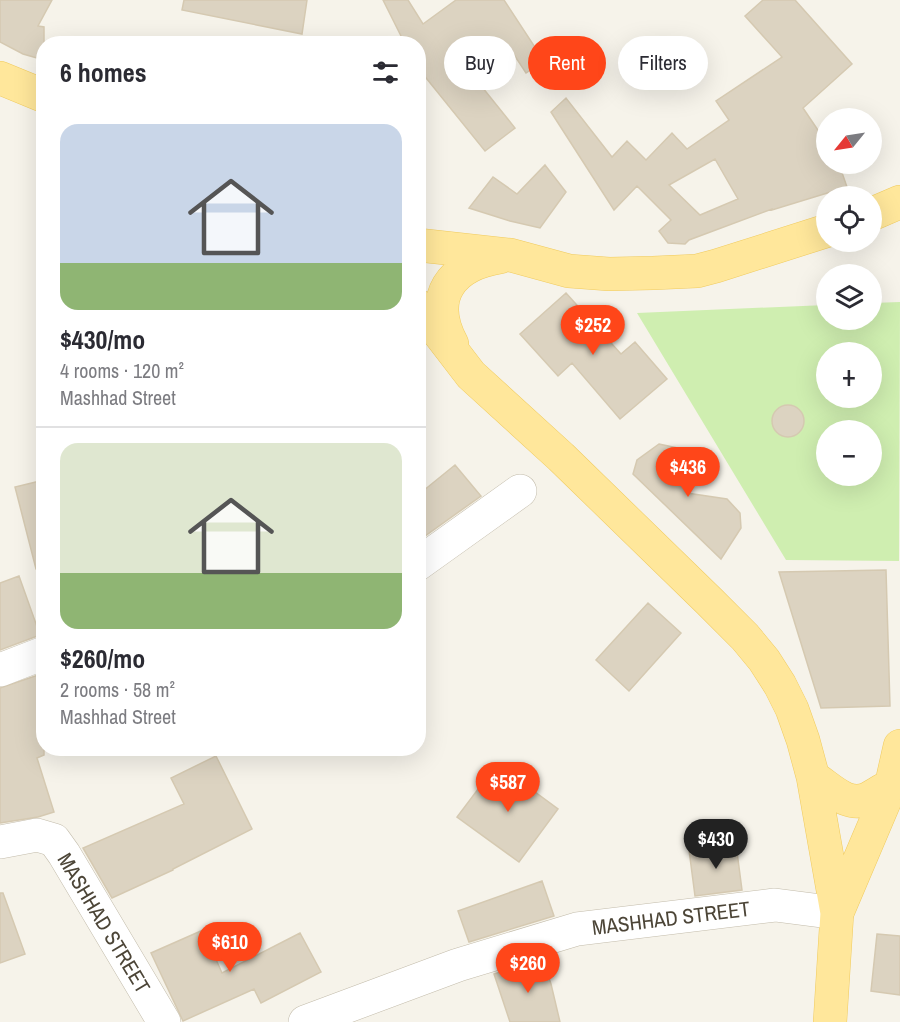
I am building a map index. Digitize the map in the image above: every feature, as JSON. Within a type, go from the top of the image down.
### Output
[{"type":"main road","points":[[0,78],[36,93]]},
{"type":"main road","points":[[426,245],[510,255],[569,271],[609,274],[675,272],[717,266],[816,234]]},
{"type":"main road","points":[[471,375],[447,335],[442,313],[445,291],[455,276],[472,265],[510,255]]},
{"type":"main road","points":[[426,316],[471,375],[561,457],[745,637],[764,660],[784,693],[803,740],[813,777],[837,913],[830,1022]]},
{"type":"main road","points":[[837,913],[895,787],[900,746]]},
{"type":"main road","points":[[813,777],[847,800],[868,799],[895,787]]},
{"type":"street","points":[[426,558],[520,491]]},
{"type":"street","points":[[0,670],[36,656]]},
{"type":"street","name":"MASHHAD STREET","points":[[0,842],[37,836],[54,840],[164,1022]]},
{"type":"street","name":"MASHHAD STREET","points":[[305,1022],[458,965],[577,928],[775,905],[837,913]]},
{"type":"green space","points":[[900,302],[899,561],[786,560],[637,313],[816,305],[816,330],[882,330],[882,303]]},
{"type":"building","points":[[0,0],[52,0],[38,26],[44,27],[44,36],[36,36],[36,58],[0,42]]},
{"type":"building","points":[[184,0],[307,0],[302,34],[182,10]]},
{"type":"building","points":[[383,0],[408,0],[423,24],[456,0],[504,0],[528,37],[528,72],[526,73],[516,58],[516,36],[444,36],[444,90],[484,90],[515,128],[485,151],[426,78],[426,36],[401,36]]},
{"type":"building","points":[[763,0],[795,0],[852,64],[803,108],[816,127],[816,174],[842,174],[847,186],[816,186],[816,197],[772,209],[689,240],[685,244],[668,243],[659,231],[671,220],[637,186],[614,210],[551,112],[566,98],[612,157],[627,141],[646,160],[672,133],[687,149],[729,120],[716,101],[782,57],[745,16]],"holes":[[[715,159],[738,199],[700,215],[669,185]]]},
{"type":"building","points":[[545,165],[566,192],[540,228],[469,208],[493,177],[517,194]]},
{"type":"building","points":[[566,293],[621,354],[635,342],[667,379],[620,419],[572,363],[558,376],[520,334]]},
{"type":"building","points":[[788,405],[799,410],[804,421],[799,432],[788,437],[777,432],[772,421],[777,410]]},
{"type":"building","points":[[659,444],[682,449],[690,469],[687,493],[727,499],[740,513],[741,528],[721,559],[633,474],[637,460]]},
{"type":"building","points":[[455,465],[481,496],[426,535],[426,489]]},
{"type":"building","points":[[36,482],[36,569],[15,487]]},
{"type":"building","points":[[886,570],[890,706],[821,708],[779,572]]},
{"type":"building","points":[[19,576],[36,624],[36,636],[0,650],[0,583]]},
{"type":"building","points":[[648,603],[681,633],[629,691],[596,660]]},
{"type":"building","points":[[36,676],[36,756],[42,756],[37,758],[54,812],[0,823],[0,688]]},
{"type":"building","points":[[216,756],[252,829],[173,870],[112,898],[83,848],[184,804],[171,778]]},
{"type":"building","points":[[497,764],[558,809],[519,862],[457,817]]},
{"type":"building","points":[[736,844],[742,890],[695,896],[689,850]]},
{"type":"building","points":[[542,881],[554,916],[469,942],[458,911]]},
{"type":"building","points":[[0,893],[3,893],[25,954],[0,963]]},
{"type":"building","points":[[203,930],[222,973],[300,933],[321,972],[261,1003],[254,989],[183,1021],[151,953]]},
{"type":"building","points":[[877,934],[900,936],[900,995],[871,991]]},
{"type":"building","points":[[542,959],[560,1022],[510,1022],[494,974]]}]
